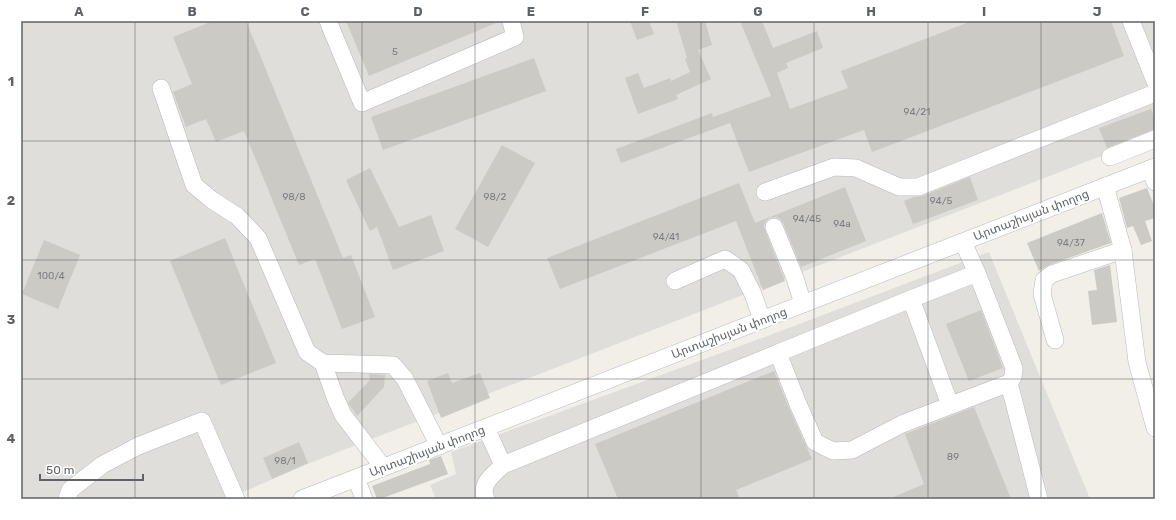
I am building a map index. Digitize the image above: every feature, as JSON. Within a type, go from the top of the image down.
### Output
[{"type":"street","points":[[328,21],[362,103],[515,37],[511,21]]},
{"type":"street","points":[[1131,21],[1155,81]]},
{"type":"street","points":[[161,88],[194,186],[237,216],[258,238],[307,352],[323,363],[393,365],[405,379],[439,446]]},
{"type":"street","points":[[765,192],[834,167],[856,168],[899,187],[918,187],[1155,93]]},
{"type":"street","points":[[1110,157],[1155,139]]},
{"type":"street","name":"Արտաշիսյան փողոց","points":[[302,499],[1105,186],[1153,173]]},
{"type":"street","points":[[1105,186],[1123,250],[1137,362],[1155,428]]},
{"type":"street","points":[[774,227],[795,278],[803,304]]},
{"type":"street","points":[[778,353],[815,442],[833,451],[852,450],[902,424],[1009,382],[1013,377],[1014,368],[977,273],[963,242]]},
{"type":"street","points":[[1055,340],[1042,294],[1044,280],[1052,274],[1123,250]]},
{"type":"street","points":[[675,282],[725,260],[728,261],[741,270],[762,320]]},
{"type":"street","points":[[486,499],[483,494],[486,481],[503,465],[977,273]]},
{"type":"street","points":[[911,299],[950,405]]},
{"type":"street","points":[[323,363],[335,397],[344,416],[383,468]]},
{"type":"street","points":[[1009,382],[1039,499]]},
{"type":"street","points":[[67,499],[70,490],[102,466],[138,446],[202,421],[236,499]]},
{"type":"street","points":[[486,428],[503,465]]},
{"type":"street","points":[[356,478],[364,499]]},
{"type":"shaded area","points":[[21,21],[1155,21],[1155,135],[310,463],[227,499],[21,499]]},
{"type":"shaded area","points":[[989,252],[1090,499],[436,499],[430,485],[456,474],[451,452],[765,337]]},
{"type":"building","points":[[213,21],[246,21],[343,258],[351,255],[375,317],[342,329],[315,259],[299,265],[244,131],[216,142],[206,119],[186,127],[173,92],[192,84],[173,37]]},
{"type":"building","points":[[346,21],[501,21],[369,76]]},
{"type":"building","points":[[630,21],[649,21],[654,34],[637,40]]},
{"type":"building","points":[[676,21],[705,21],[712,45],[698,50],[711,79],[676,95],[678,99],[638,114],[625,78],[638,73],[644,88],[670,78],[671,81],[690,72],[685,59],[687,58]]},
{"type":"building","points":[[740,21],[762,21],[773,48],[817,31],[823,48],[786,63],[788,68],[777,73],[790,109],[848,88],[841,71],[972,21],[1111,21],[1124,56],[872,152],[864,130],[749,172],[730,123],[621,163],[616,149],[712,113],[713,117],[771,96]]},
{"type":"building","points":[[534,58],[546,91],[383,150],[371,117]]},
{"type":"building","points":[[1151,109],[1155,119],[1155,129],[1107,148],[1099,128]]},
{"type":"building","points":[[502,145],[535,163],[488,247],[455,229]]},
{"type":"building","points":[[370,168],[399,227],[431,215],[444,251],[393,270],[377,227],[370,231],[346,180]]},
{"type":"building","points":[[970,177],[978,200],[913,224],[904,201],[922,196]]},
{"type":"building","points":[[739,183],[755,223],[845,187],[866,241],[801,267],[783,223],[776,217],[770,218],[764,225],[765,230],[785,281],[763,290],[736,221],[560,289],[547,258]]},
{"type":"building","points":[[1147,188],[1155,208],[1155,218],[1145,221],[1152,241],[1141,245],[1133,226],[1127,228],[1119,198]]},
{"type":"building","points":[[1102,213],[1111,243],[1049,265],[1039,271],[1027,243]]},
{"type":"building","points":[[225,238],[276,363],[221,385],[170,261]]},
{"type":"building","points":[[44,240],[80,255],[58,309],[22,294]]},
{"type":"building","points":[[1110,265],[1117,322],[1092,325],[1088,291],[1097,290],[1094,270]]},
{"type":"building","points":[[981,310],[1003,368],[969,381],[946,324]]},
{"type":"building","points":[[774,371],[812,459],[736,490],[740,499],[618,499],[595,444]]},
{"type":"building","points":[[448,373],[452,383],[480,373],[490,398],[441,418],[427,381]]},
{"type":"building","points":[[369,374],[385,375],[384,387],[357,416],[348,403],[370,380]]},
{"type":"building","points":[[974,407],[1011,499],[889,499],[924,484],[905,434]]},
{"type":"building","points":[[299,442],[308,463],[272,479],[263,458]]},
{"type":"building","points":[[441,456],[448,474],[377,499],[372,486],[430,464],[429,460]]}]
